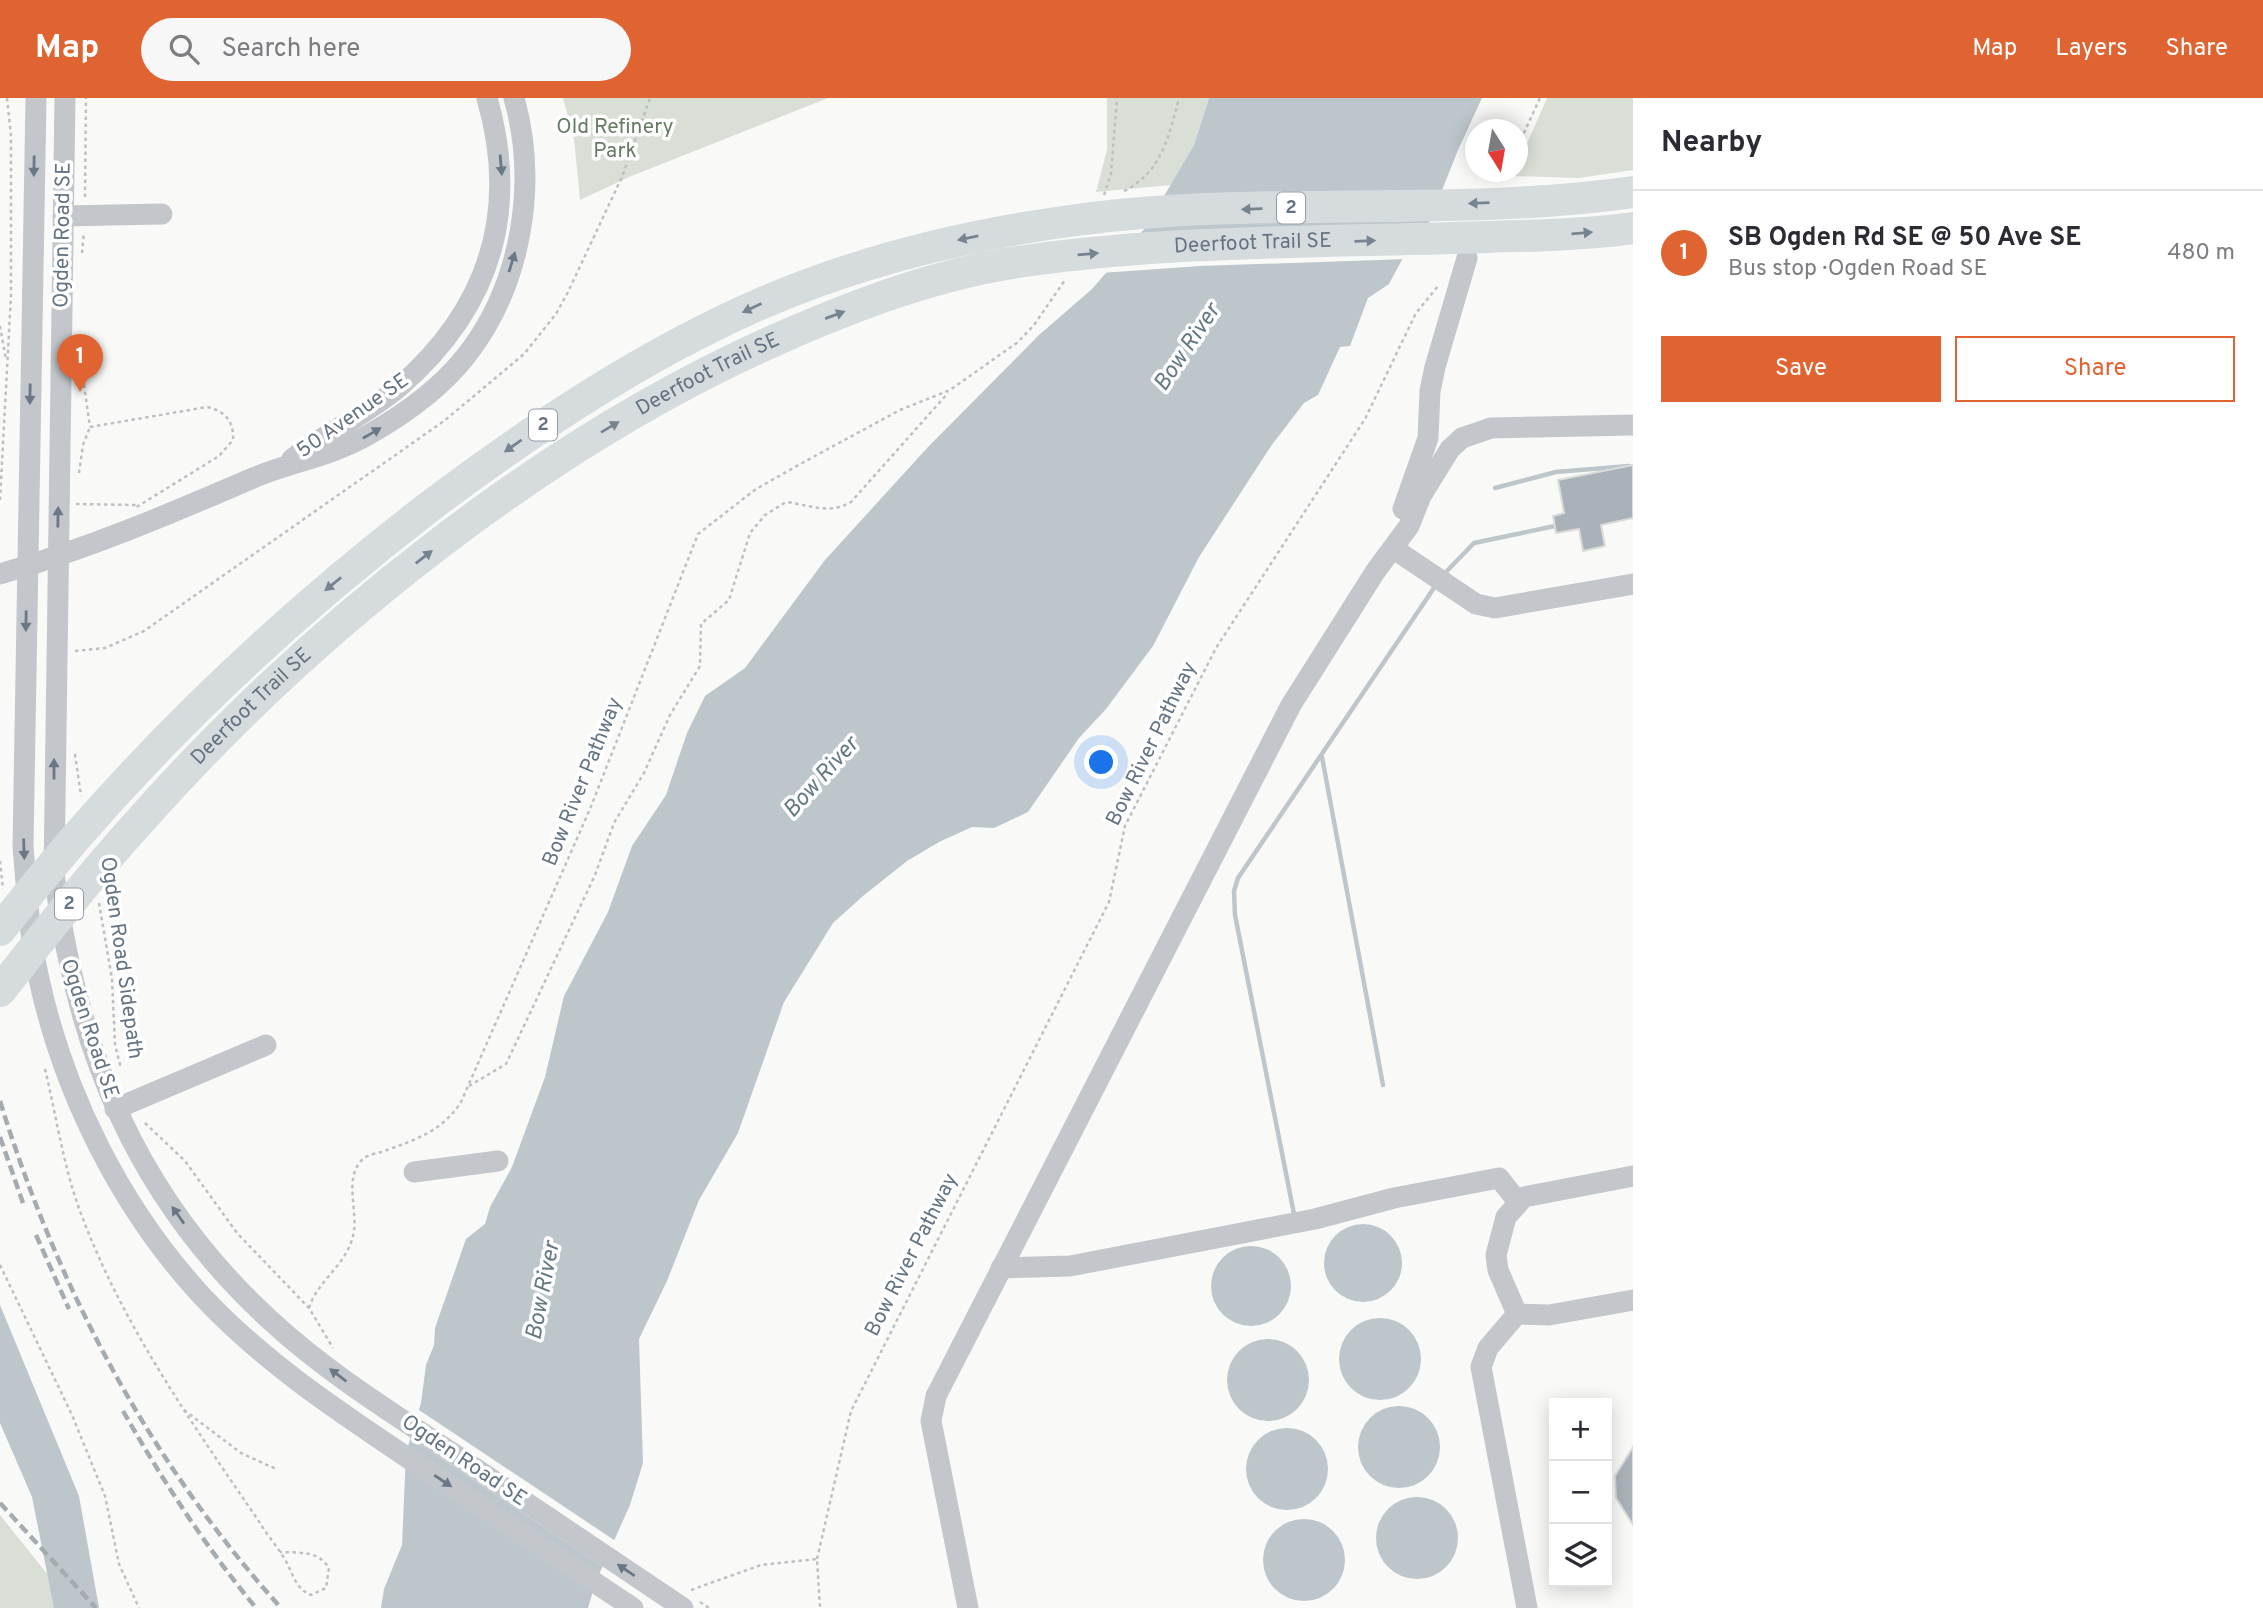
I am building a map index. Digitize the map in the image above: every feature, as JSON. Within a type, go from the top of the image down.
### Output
[{"type":"highway","name":"Deerfoot Trail SE","points":[[0,930],[72,841],[135,771],[200,704],[329,587],[481,468],[599,390],[712,326],[816,282],[944,243],[1035,226],[1181,212],[1547,201],[1633,192]]},
{"type":"highway","name":"Deerfoot Trail SE","points":[[0,991],[140,820],[273,686],[340,626],[462,528],[607,428],[729,361],[829,317],[966,273],[1021,261],[1189,246],[1531,236],[1633,228]]},
{"type":"street","name":"Ogden Road SE","points":[[36,98],[23,848],[29,927],[54,1034],[95,1136],[128,1197],[167,1255],[202,1296],[283,1371],[633,1608]]},
{"type":"street","name":"Ogden Road SE","points":[[65,98],[74,216],[54,873],[62,941],[76,1003],[125,1105],[156,1184],[219,1269],[270,1320],[314,1357],[394,1413],[682,1602]]},
{"type":"street","name":"50 Avenue SE","points":[[0,574],[107,540],[285,464],[397,389],[438,348],[468,306],[492,245],[502,182],[498,141],[487,98]]},
{"type":"street","name":"50 Avenue SE","points":[[285,464],[322,456],[365,437],[413,408],[466,356],[486,326],[500,299],[522,218],[525,155],[514,98]]},
{"type":"street","points":[[74,216],[162,214]]},
{"type":"street","points":[[1394,549],[1399,521],[1428,438],[1430,391],[1435,367],[1467,258]]},
{"type":"street","points":[[968,1608],[931,1421],[932,1409],[1001,1268],[1291,705],[1375,572],[1409,526],[1421,496],[1441,461],[1462,438],[1491,428],[1633,425]]},
{"type":"street","points":[[1394,549],[1476,604],[1495,608],[1633,584]]},
{"type":"street","points":[[125,1105],[266,1045]]},
{"type":"street","points":[[414,1172],[498,1161]]},
{"type":"street","points":[[1517,1314],[1498,1270],[1496,1255],[1506,1217],[1518,1202],[1524,1197],[1550,1191],[1633,1176]]},
{"type":"street","points":[[1001,1268],[1070,1266],[1315,1219],[1394,1198],[1499,1178],[1518,1202]]},
{"type":"street","points":[[1517,1314],[1549,1315],[1633,1300]]},
{"type":"street","points":[[1517,1314],[1488,1348],[1481,1367],[1527,1608]]},
{"type":"path","points":[[0,500],[11,295],[11,136],[7,98]]},
{"type":"path","points":[[82,255],[74,216],[86,98]]},
{"type":"path","points":[[622,177],[650,98]]},
{"type":"path","points":[[1117,98],[1111,174],[1102,201],[1135,186],[1158,162],[1167,143],[1179,98]]},
{"type":"path","points":[[1528,123],[1540,98]]},
{"type":"path","points":[[1498,188],[1501,182]]},
{"type":"path","name":"Bow River Pathway","points":[[820,1608],[817,1559],[851,1410],[1109,902],[1125,826],[1216,648],[1365,419],[1416,313],[1427,296],[1467,258]]},
{"type":"path","name":"Bow River Pathway","points":[[309,1308],[313,1296],[341,1263],[351,1241],[356,1218],[352,1185],[355,1170],[364,1157],[428,1134],[450,1119],[468,1086],[590,809],[698,534],[756,489],[901,410],[950,390],[1018,342],[1034,325],[1066,277]]},
{"type":"path","points":[[0,326],[7,366]]},
{"type":"path","points":[[72,504],[136,505],[219,456],[233,440],[230,420],[220,411],[207,407],[90,427],[80,362]]},
{"type":"path","points":[[468,1086],[506,1064],[595,875],[614,823],[644,773],[670,715],[700,666],[701,624],[729,600],[750,533],[765,515],[786,502],[825,509],[841,508],[851,502],[950,390]]},
{"type":"path","points":[[132,513],[136,505]]},
{"type":"path","points":[[74,749],[82,800]]},
{"type":"path","points":[[0,860],[4,894]]},
{"type":"path","name":"Ogden Road Sidepath","points":[[99,902],[115,998],[115,1044],[125,1105],[155,1136],[185,1161],[237,1233],[309,1308],[334,1349]]},
{"type":"path","points":[[43,1060],[71,1184],[83,1220],[114,1288],[181,1408],[280,1552],[303,1592],[311,1595],[326,1588],[329,1568],[325,1561],[304,1552],[280,1552]]},
{"type":"path","points":[[0,1265],[72,1415],[105,1496],[119,1564],[139,1608]]},
{"type":"path","points":[[181,1408],[241,1453],[276,1469]]},
{"type":"path","points":[[682,1602],[761,1565],[817,1559]]},
{"type":"green space","name":"Old Refinery Park","points":[[563,98],[828,98],[629,177],[580,200],[574,139]]},
{"type":"green space","points":[[1107,98],[1209,98],[1194,145],[1171,185],[1096,192],[1107,150]]},
{"type":"green space","points":[[1547,98],[1633,98],[1633,170],[1579,178],[1528,176],[1528,141]]},
{"type":"green space","points":[[0,1515],[68,1600],[69,1608],[0,1608]]},
{"type":"water","name":"Bow River","points":[[1209,98],[1482,98],[1472,119],[1465,119],[1465,135],[1429,223],[1403,258],[1389,284],[1368,298],[1350,346],[1340,347],[1318,395],[1304,403],[1271,446],[1199,557],[1153,646],[1106,709],[1079,738],[1028,812],[994,828],[972,827],[907,861],[833,923],[784,1002],[738,1133],[699,1200],[667,1281],[639,1339],[643,1463],[630,1505],[596,1581],[588,1608],[381,1608],[384,1589],[402,1545],[406,1453],[421,1403],[426,1365],[434,1345],[435,1328],[466,1239],[485,1224],[490,1207],[512,1167],[545,1077],[564,996],[608,912],[632,846],[666,795],[687,733],[705,696],[745,668],[825,560],[928,447],[1039,335],[1092,289],[1146,227],[1194,145]]},
{"type":"water","points":[[1363,1224],[1378,1227],[1395,1241],[1402,1263],[1399,1278],[1385,1295],[1363,1302],[1348,1299],[1331,1285],[1324,1263],[1327,1248],[1341,1231]]},
{"type":"water","points":[[1243,1246],[1259,1246],[1280,1257],[1291,1278],[1291,1294],[1280,1315],[1259,1326],[1243,1326],[1229,1320],[1217,1308],[1211,1294],[1211,1278],[1217,1264],[1229,1252]]},
{"type":"water","points":[[0,1305],[79,1496],[99,1608],[54,1608],[32,1497],[0,1423]]},
{"type":"water","points":[[1380,1318],[1396,1321],[1409,1330],[1418,1343],[1421,1359],[1418,1375],[1409,1388],[1396,1397],[1380,1400],[1364,1397],[1351,1388],[1342,1375],[1339,1359],[1342,1343],[1351,1330],[1364,1321]]},
{"type":"water","points":[[1268,1339],[1284,1342],[1297,1351],[1306,1364],[1309,1380],[1306,1396],[1297,1409],[1284,1418],[1268,1421],[1252,1418],[1239,1409],[1230,1396],[1227,1380],[1230,1364],[1239,1351],[1252,1342]]},
{"type":"water","points":[[1399,1406],[1415,1409],[1428,1418],[1437,1431],[1440,1447],[1437,1463],[1428,1476],[1415,1485],[1399,1488],[1383,1485],[1370,1476],[1361,1463],[1358,1447],[1361,1431],[1370,1418],[1383,1409]]},
{"type":"water","points":[[1287,1428],[1303,1431],[1316,1440],[1325,1453],[1328,1469],[1325,1485],[1316,1498],[1303,1507],[1287,1510],[1271,1507],[1258,1498],[1249,1485],[1246,1469],[1249,1453],[1258,1440],[1271,1431]]},
{"type":"water","points":[[1417,1497],[1433,1500],[1446,1509],[1455,1522],[1458,1538],[1455,1554],[1446,1567],[1433,1576],[1417,1579],[1401,1576],[1388,1567],[1379,1554],[1376,1538],[1379,1522],[1388,1509],[1401,1500]]},
{"type":"water","points":[[1304,1519],[1320,1522],[1333,1531],[1342,1544],[1345,1560],[1342,1576],[1333,1589],[1320,1598],[1304,1601],[1288,1598],[1275,1589],[1266,1576],[1263,1560],[1266,1544],[1275,1531],[1288,1522]]},
{"type":"pier","points":[[1130,240],[1420,247],[1407,259],[1200,266],[1101,273]]},
{"type":"pier","points":[[416,1408],[617,1542],[605,1568],[408,1436]]},
{"type":"building","points":[[1633,465],[1633,518],[1601,525],[1605,546],[1583,551],[1579,529],[1556,533],[1553,516],[1564,513],[1558,480]]},
{"type":"building","points":[[1633,1447],[1633,1525],[1616,1498],[1615,1476]]},
{"type":"waterway","points":[[1495,488],[1556,472],[1629,466]]},
{"type":"waterway","points":[[1444,574],[1474,543],[1555,526]]},
{"type":"waterway","points":[[1294,1214],[1235,915],[1234,891],[1238,878],[1436,585]]},
{"type":"waterway","points":[[1322,757],[1383,1085]]},
{"type":"railway","points":[[0,1101],[23,1171],[50,1239],[113,1370],[149,1433],[190,1493],[233,1552],[281,1608]]},
{"type":"railway","points":[[0,1137],[23,1203]]},
{"type":"railway","points":[[36,1235],[69,1309]]},
{"type":"railway","points":[[123,1411],[185,1512],[256,1608]]},
{"type":"railway","points":[[0,1503],[96,1608]]},
{"type":"place","name":"SB Ogden Rd SE @ 50 Ave SE","points":[[80,392]]}]
